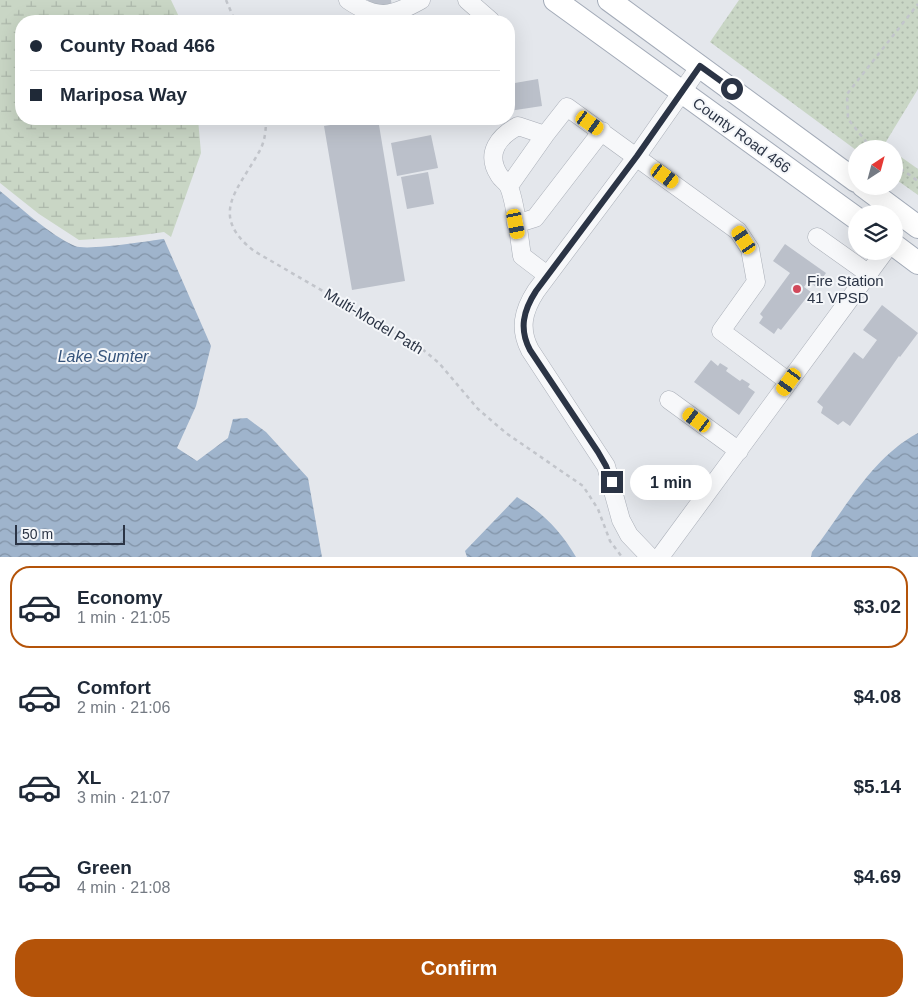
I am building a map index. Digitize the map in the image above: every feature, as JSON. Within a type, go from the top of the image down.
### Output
[{"type":"main road","name":"County Road 466","points":[[555,0],[848,212]]},
{"type":"main road","name":"County Road 466","points":[[609,0],[848,175]]},
{"type":"main road","points":[[875,195],[918,226]]},
{"type":"main road","points":[[903,252],[918,263]]},
{"type":"street","points":[[348,0],[364,11],[379,15]]},
{"type":"street","points":[[386,15],[403,10],[421,0]]},
{"type":"street","points":[[467,0],[485,15]]},
{"type":"street","points":[[650,557],[629,535],[621,520],[606,466],[524,338],[524,313],[532,297],[637,156],[700,66]]},
{"type":"street","points":[[509,186],[567,107],[602,131],[738,231],[750,249],[756,282],[721,331],[789,382]]},
{"type":"street","points":[[545,135],[518,126],[503,134],[494,151],[494,164],[499,176],[509,186],[522,256],[548,275]]},
{"type":"street","points":[[516,224],[535,218],[602,131]]},
{"type":"street","points":[[816,237],[869,274]]},
{"type":"street","points":[[660,557],[879,260]]},
{"type":"street","points":[[669,400],[738,451]]},
{"type":"path","points":[[226,0],[232,15]]},
{"type":"path","points":[[865,140],[848,119],[847,94],[918,4]]},
{"type":"path","name":"Multi-Model Path","points":[[266,125],[260,151],[234,191],[230,207],[232,225],[240,239],[254,251],[421,348],[439,363],[485,415],[506,433],[583,486],[598,509],[610,541],[622,557]]},
{"type":"path","points":[[903,170],[918,181]]},
{"type":"green space","points":[[0,0],[171,0],[178,15],[15,15],[15,125],[199,125],[201,153],[171,237],[164,232],[127,237],[79,240],[39,214],[0,183]]},
{"type":"green space","points":[[739,0],[918,0],[918,89],[887,140],[848,140],[848,144],[710,42]]},
{"type":"green space","points":[[903,158],[918,169],[918,195],[903,184]]},
{"type":"water","name":"Lake Sumter","points":[[0,191],[46,228],[75,246],[104,247],[164,239],[211,346],[196,406],[177,448],[197,461],[228,438],[233,419],[247,418],[266,432],[308,478],[322,557],[0,557]]},
{"type":"water","points":[[918,433],[918,557],[811,557],[812,552],[859,486],[886,456]]},
{"type":"water","points":[[517,497],[551,523],[576,557],[467,557],[465,551]]},
{"type":"building","points":[[368,0],[391,0],[392,6],[369,8]]},
{"type":"building","points":[[538,79],[542,106],[515,110],[515,83]]},
{"type":"building","points":[[379,125],[405,281],[352,290],[324,126]]},
{"type":"building","points":[[431,135],[438,168],[397,176],[391,143]]},
{"type":"building","points":[[428,172],[434,204],[407,209],[401,177]]},
{"type":"building","points":[[785,244],[826,273],[816,287],[808,281],[804,287],[811,292],[781,330],[778,328],[774,334],[759,323],[763,317],[760,314],[790,273],[773,261]]},
{"type":"building","points":[[882,305],[918,333],[899,356],[850,426],[843,421],[838,425],[821,413],[823,407],[817,402],[854,352],[863,359],[877,340],[863,330]]},
{"type":"building","points":[[711,360],[718,366],[720,363],[728,368],[726,371],[740,381],[742,379],[750,384],[748,387],[755,392],[739,415],[694,382]]},
{"type":"place","name":"Fire Station 41 VPSD","points":[[797,289]]},
{"type":"route","points":[[612,482],[598,452],[530,350],[524,338],[524,313],[536,291],[637,156],[700,66],[732,89]]}]
